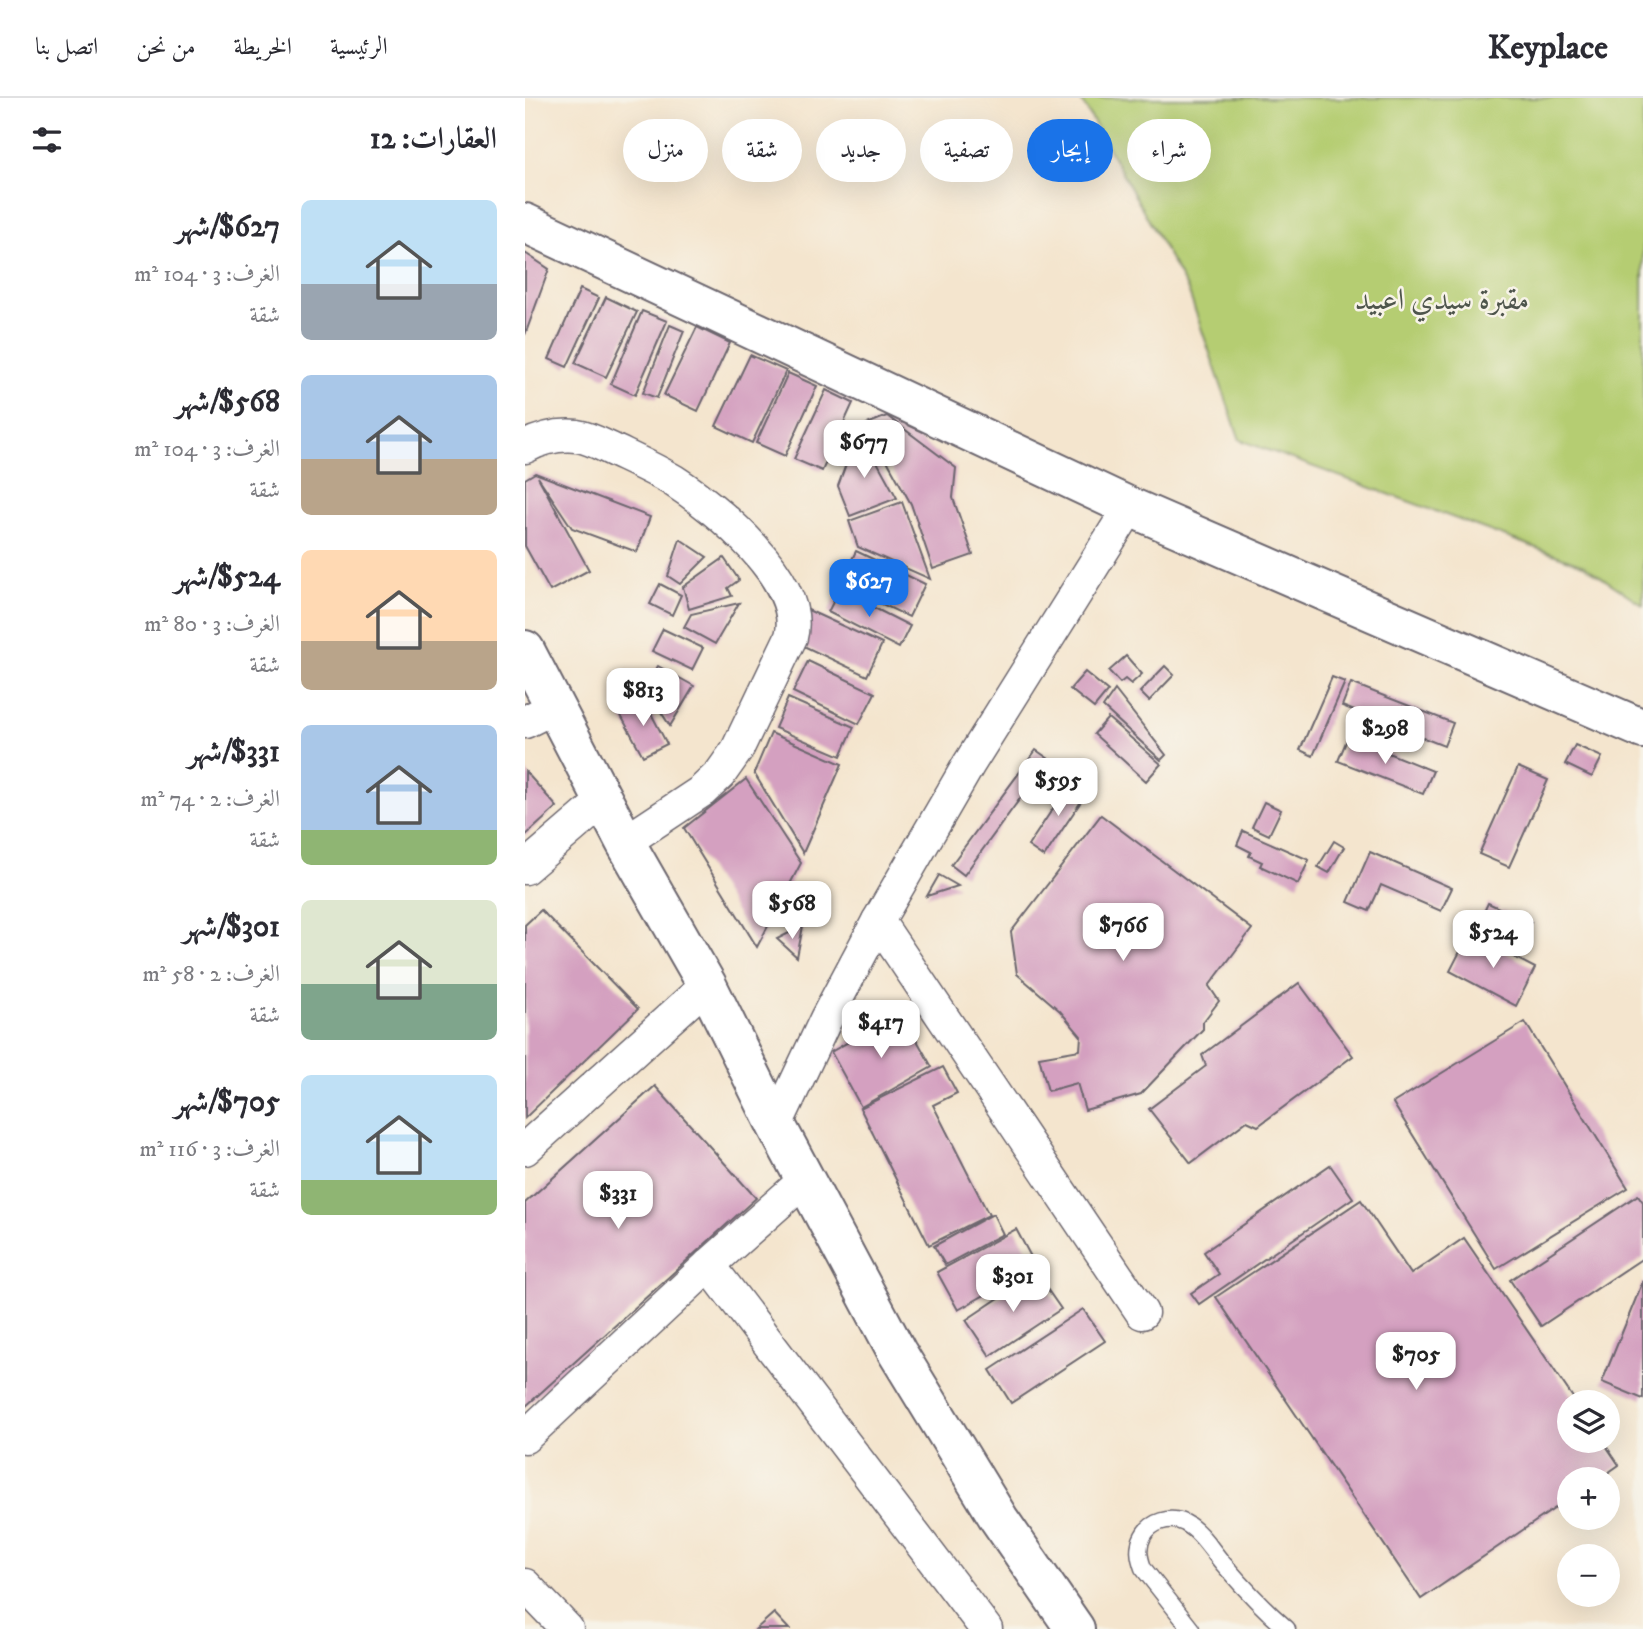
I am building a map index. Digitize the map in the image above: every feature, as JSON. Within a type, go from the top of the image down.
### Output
[{"type":"main road","points":[[525,223],[1130,507],[1643,729]]},
{"type":"main road","points":[[525,650],[540,715],[604,800],[707,985],[776,1125],[851,1266],[947,1436],[999,1519],[1075,1629]]},
{"type":"street","points":[[525,447],[564,435],[587,438],[674,482],[707,506],[748,543],[781,584],[793,614],[791,636],[729,763],[702,791],[625,842]]},
{"type":"street","points":[[776,1125],[826,1019],[878,921],[969,764],[1130,507]]},
{"type":"street","points":[[525,868],[604,800]]},
{"type":"street","points":[[878,921],[1142,1313]]},
{"type":"street","points":[[525,1149],[707,985]]},
{"type":"street","points":[[525,1437],[709,1265],[806,1179]]},
{"type":"street","points":[[709,1265],[986,1629]]},
{"type":"street","points":[[525,1585],[567,1629]]},
{"type":"lane","points":[[1191,1629],[1143,1568],[1139,1559],[1141,1539],[1154,1524],[1164,1520],[1174,1520],[1192,1528],[1279,1627]]},
{"type":"green space","name":"مقبرة سيدي اعبيد","points":[[1080,98],[1643,98],[1643,605],[1583,565],[1240,440],[1188,290],[1127,182],[1211,182],[1211,119],[1127,119],[1127,182],[1113,157],[1113,119],[1092,119]]},
{"type":"building","points":[[525,253],[549,269],[525,335]]},
{"type":"building","points":[[580,289],[599,298],[567,367],[549,359]]},
{"type":"building","points":[[606,297],[637,312],[606,377],[575,363]]},
{"type":"building","points":[[642,311],[667,321],[635,395],[611,384]]},
{"type":"building","points":[[670,325],[684,331],[657,398],[643,393]]},
{"type":"building","points":[[697,327],[730,343],[698,411],[664,395]]},
{"type":"building","points":[[750,355],[786,371],[752,443],[716,426]]},
{"type":"building","points":[[788,373],[817,386],[785,456],[756,443]]},
{"type":"building","points":[[826,390],[853,403],[822,471],[794,459]]},
{"type":"building","points":[[887,416],[956,468],[953,498],[973,555],[933,569],[911,504],[867,424]]},
{"type":"building","points":[[859,429],[897,498],[850,516],[838,486]]},
{"type":"building","points":[[535,473],[650,517],[637,552],[572,528],[538,477],[589,570],[550,591],[525,546],[525,479]]},
{"type":"building","points":[[902,502],[930,579],[858,547],[849,521]]},
{"type":"building","points":[[680,539],[707,557],[680,584],[668,576]]},
{"type":"building","points":[[856,551],[925,584],[909,617],[840,584]]},
{"type":"building","points":[[724,558],[739,580],[728,588],[732,596],[689,609],[683,587]]},
{"type":"building","points":[[660,584],[681,595],[672,615],[650,604]]},
{"type":"building","points":[[839,590],[910,626],[899,648],[828,612]]},
{"type":"building","points":[[739,603],[715,644],[684,627],[691,614]]},
{"type":"building","points":[[808,610],[882,644],[867,676],[793,641]]},
{"type":"building","points":[[663,629],[703,648],[692,670],[652,651]]},
{"type":"building","points":[[1126,656],[1142,674],[1131,684],[1125,679],[1120,683],[1109,671]]},
{"type":"building","points":[[808,661],[875,693],[859,724],[793,692]]},
{"type":"building","points":[[658,666],[694,686],[670,726],[645,687]]},
{"type":"building","points":[[1165,666],[1174,675],[1149,701],[1140,692]]},
{"type":"building","points":[[1085,672],[1108,691],[1094,708],[1070,689]]},
{"type":"building","points":[[1332,677],[1345,682],[1313,756],[1300,750]]},
{"type":"building","points":[[1351,683],[1453,723],[1444,746],[1342,706]]},
{"type":"building","points":[[1115,690],[1166,755],[1161,760],[1103,707]]},
{"type":"building","points":[[788,698],[854,727],[841,756],[775,728]]},
{"type":"building","points":[[644,700],[667,744],[643,756],[619,712]]},
{"type":"building","points":[[1108,718],[1161,764],[1146,781],[1094,734]]},
{"type":"building","points":[[771,733],[842,764],[803,853],[754,773]]},
{"type":"building","points":[[1348,737],[1433,771],[1423,794],[1338,761]]},
{"type":"building","points":[[1575,745],[1602,757],[1592,777],[1565,764]]},
{"type":"building","points":[[1036,750],[1049,759],[964,875],[951,865]]},
{"type":"building","points":[[1518,767],[1548,780],[1509,867],[1479,854]]},
{"type":"building","points":[[525,771],[557,807],[525,836]]},
{"type":"building","points":[[746,779],[801,863],[757,947],[684,828]]},
{"type":"building","points":[[1072,780],[1088,791],[1044,857],[1028,846]]},
{"type":"building","points":[[1264,802],[1281,810],[1269,835],[1252,827]]},
{"type":"building","points":[[1101,815],[1252,929],[1209,986],[1219,1001],[1203,1022],[1203,1029],[1141,1094],[1085,1110],[1077,1083],[1048,1091],[1039,1057],[1080,1050],[1081,1036],[1060,1011],[1017,974],[1011,932]]},
{"type":"building","points":[[1243,831],[1309,860],[1298,884],[1260,866],[1262,862],[1249,856],[1251,852],[1237,845]]},
{"type":"building","points":[[1334,841],[1344,847],[1329,873],[1318,867]]},
{"type":"building","points":[[1370,852],[1452,888],[1441,911],[1381,885],[1369,911],[1348,902]]},
{"type":"building","points":[[939,875],[958,886],[927,896]]},
{"type":"building","points":[[1488,903],[1499,908],[1486,936],[1475,931]]},
{"type":"building","points":[[541,910],[638,1009],[525,1118],[525,925]]},
{"type":"building","points":[[1502,910],[1531,922],[1528,929],[1499,918]]},
{"type":"building","points":[[803,926],[797,957],[777,939]]},
{"type":"building","points":[[1469,934],[1535,968],[1516,1006],[1450,971]]},
{"type":"building","points":[[1299,983],[1353,1056],[1258,1126],[1247,1121],[1191,1163],[1149,1109],[1206,1066],[1202,1055]]},
{"type":"building","points":[[901,1012],[932,1067],[861,1107],[831,1052]]},
{"type":"building","points":[[1525,1022],[1628,1188],[1496,1269],[1393,1103]]},
{"type":"building","points":[[943,1067],[957,1093],[933,1105],[989,1215],[929,1245],[860,1108]]},
{"type":"building","points":[[655,1086],[756,1198],[525,1407],[525,1203]]},
{"type":"building","points":[[1330,1165],[1353,1198],[1199,1304],[1191,1293],[1219,1274],[1204,1252]]},
{"type":"building","points":[[1638,1195],[1643,1202],[1643,1258],[1541,1326],[1510,1280]]},
{"type":"building","points":[[1361,1200],[1411,1274],[1464,1238],[1568,1390],[1557,1390],[1557,1453],[1611,1453],[1619,1465],[1557,1467],[1557,1507],[1421,1599],[1216,1297]]},
{"type":"building","points":[[993,1214],[1003,1234],[945,1265],[934,1246]]},
{"type":"building","points":[[1016,1229],[1036,1266],[958,1310],[937,1272]]},
{"type":"building","points":[[1036,1273],[1061,1309],[990,1356],[966,1320]]},
{"type":"building","points":[[1643,1281],[1643,1399],[1602,1382]]},
{"type":"building","points":[[1083,1309],[1105,1341],[1011,1403],[990,1370]]},
{"type":"building","points":[[774,1613],[789,1629],[756,1629]]}]
